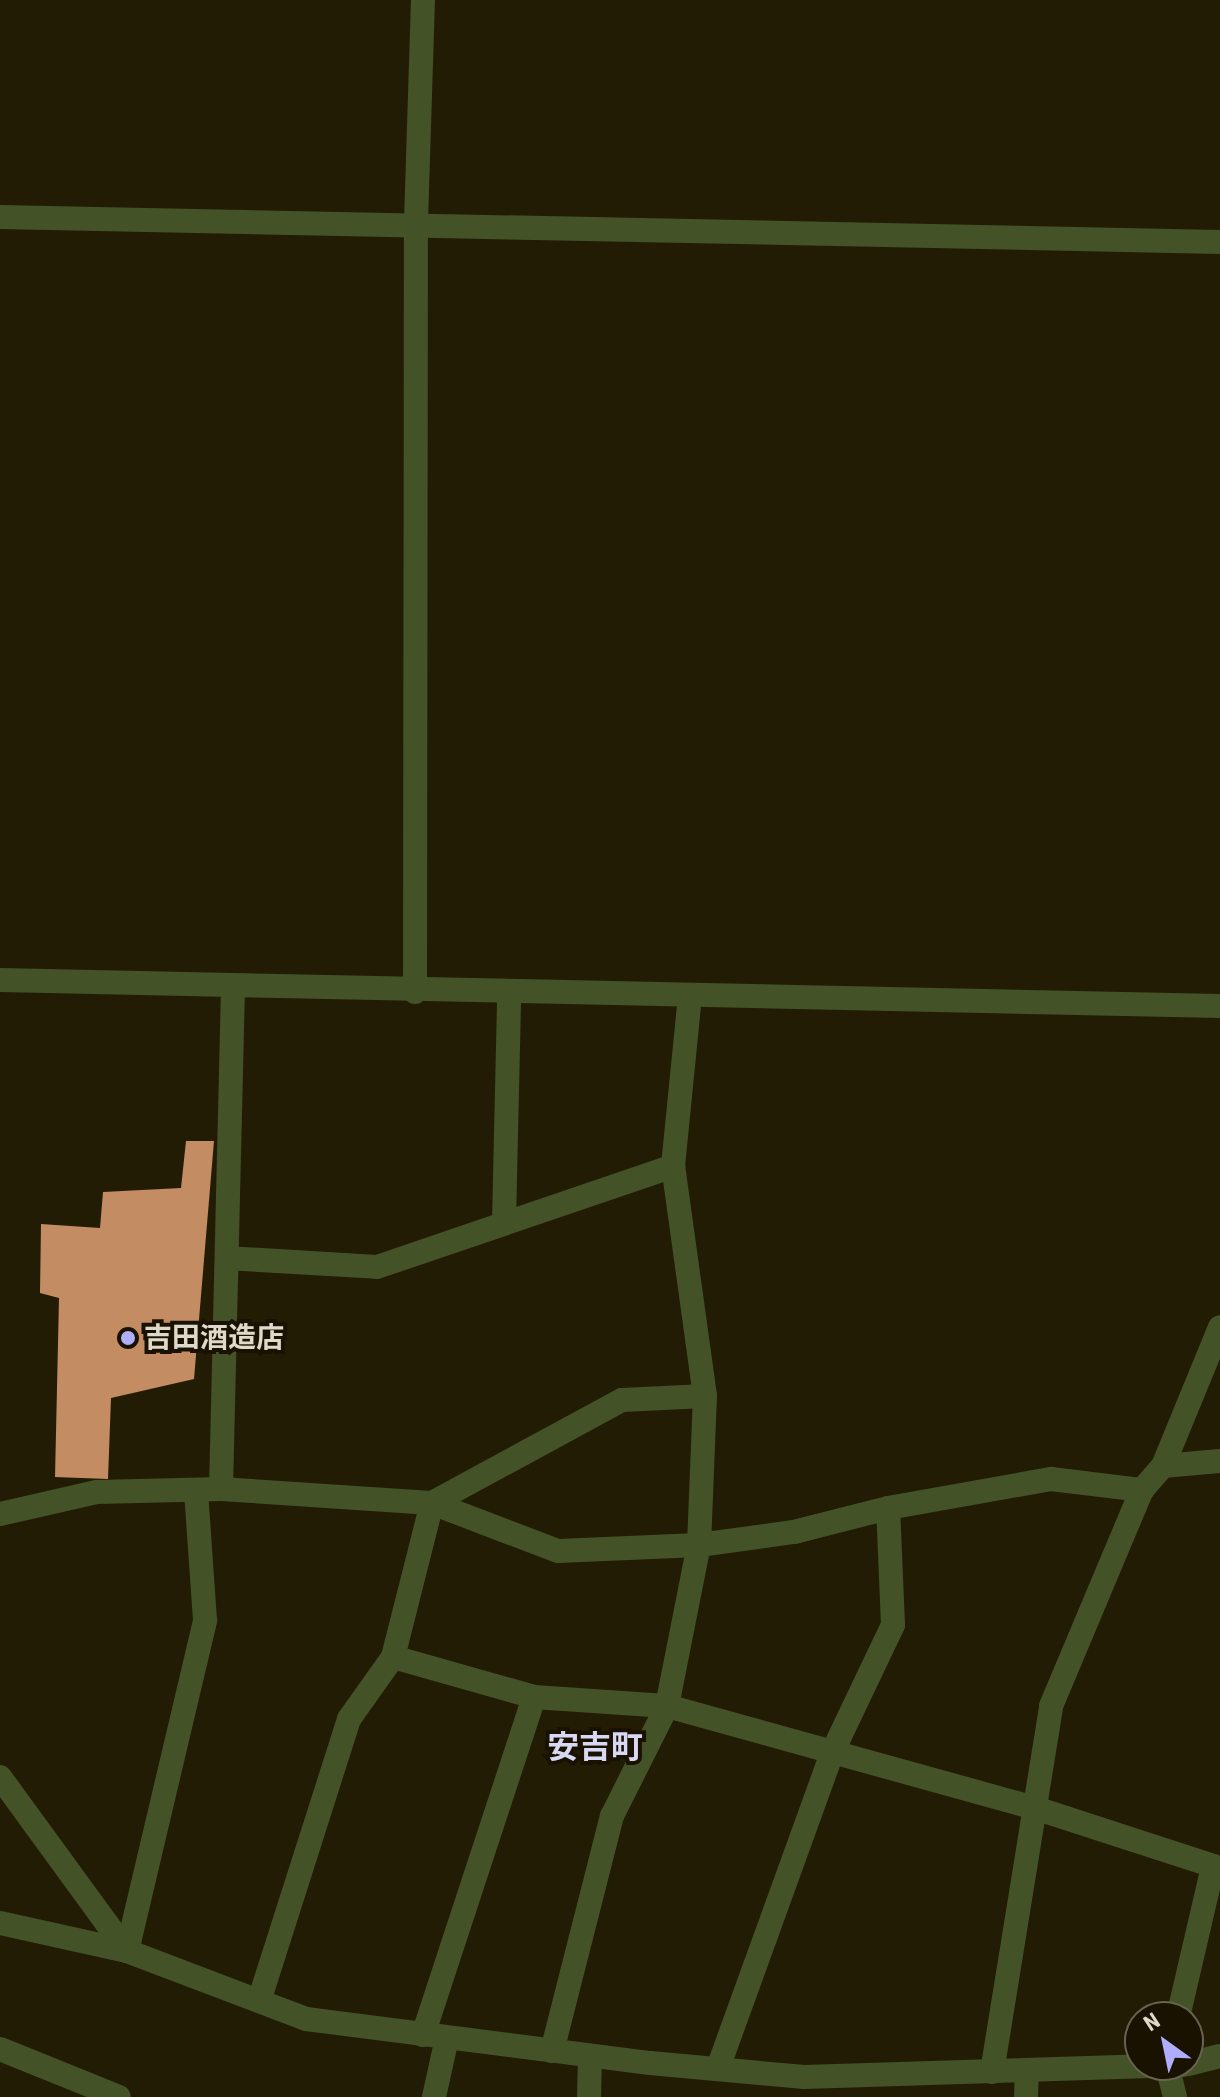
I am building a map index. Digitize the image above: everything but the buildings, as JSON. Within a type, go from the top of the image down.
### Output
[{"type":"street","points":[[415,992],[416,222],[423,0]]},
{"type":"street","points":[[0,217],[416,222],[1220,242]]},
{"type":"street","points":[[0,980],[415,992],[1220,1006]]},
{"type":"street","points":[[221,1489],[233,987]]},
{"type":"street","points":[[504,1223],[509,994]]},
{"type":"street","points":[[552,2051],[612,1816],[667,1706],[699,1545],[705,1396],[673,1166],[690,997]]},
{"type":"street","points":[[227,1258],[377,1267],[673,1166]]},
{"type":"street","points":[[992,2072],[1032,1807],[1051,1706],[1142,1490],[1163,1466],[1220,1327]]},
{"type":"street","points":[[260,1998],[349,1719],[393,1657],[432,1503],[622,1400],[705,1396]]},
{"type":"street","points":[[1163,1466],[1220,1461]]},
{"type":"street","points":[[0,1514],[97,1492],[221,1489],[432,1503],[558,1551],[699,1545],[794,1532],[888,1508],[1051,1479],[1142,1490]]},
{"type":"street","points":[[127,1951],[205,1620],[196,1490]]},
{"type":"street","points":[[718,2068],[831,1755],[893,1625],[888,1508]]},
{"type":"street","points":[[393,1657],[534,1697],[667,1706],[831,1755],[1032,1807],[1217,1867],[1182,2001]]},
{"type":"street","points":[[434,2097],[435,2036],[534,1697]]},
{"type":"street","points":[[0,1777],[127,1951]]},
{"type":"street","points":[[0,1923],[127,1951],[260,1998],[306,2019],[590,2056],[718,2068],[804,2087],[992,2072],[1124,2068]]},
{"type":"street","points":[[0,2049],[119,2097]]},
{"type":"street","points":[[589,2097],[590,2056]]},
{"type":"street","points":[[1026,2097],[1027,2072]]},
{"type":"place","name":"吉田酒造店","points":[[128,1338]]},
{"type":"district","name":"安吉町","points":[[595,1747]]}]
